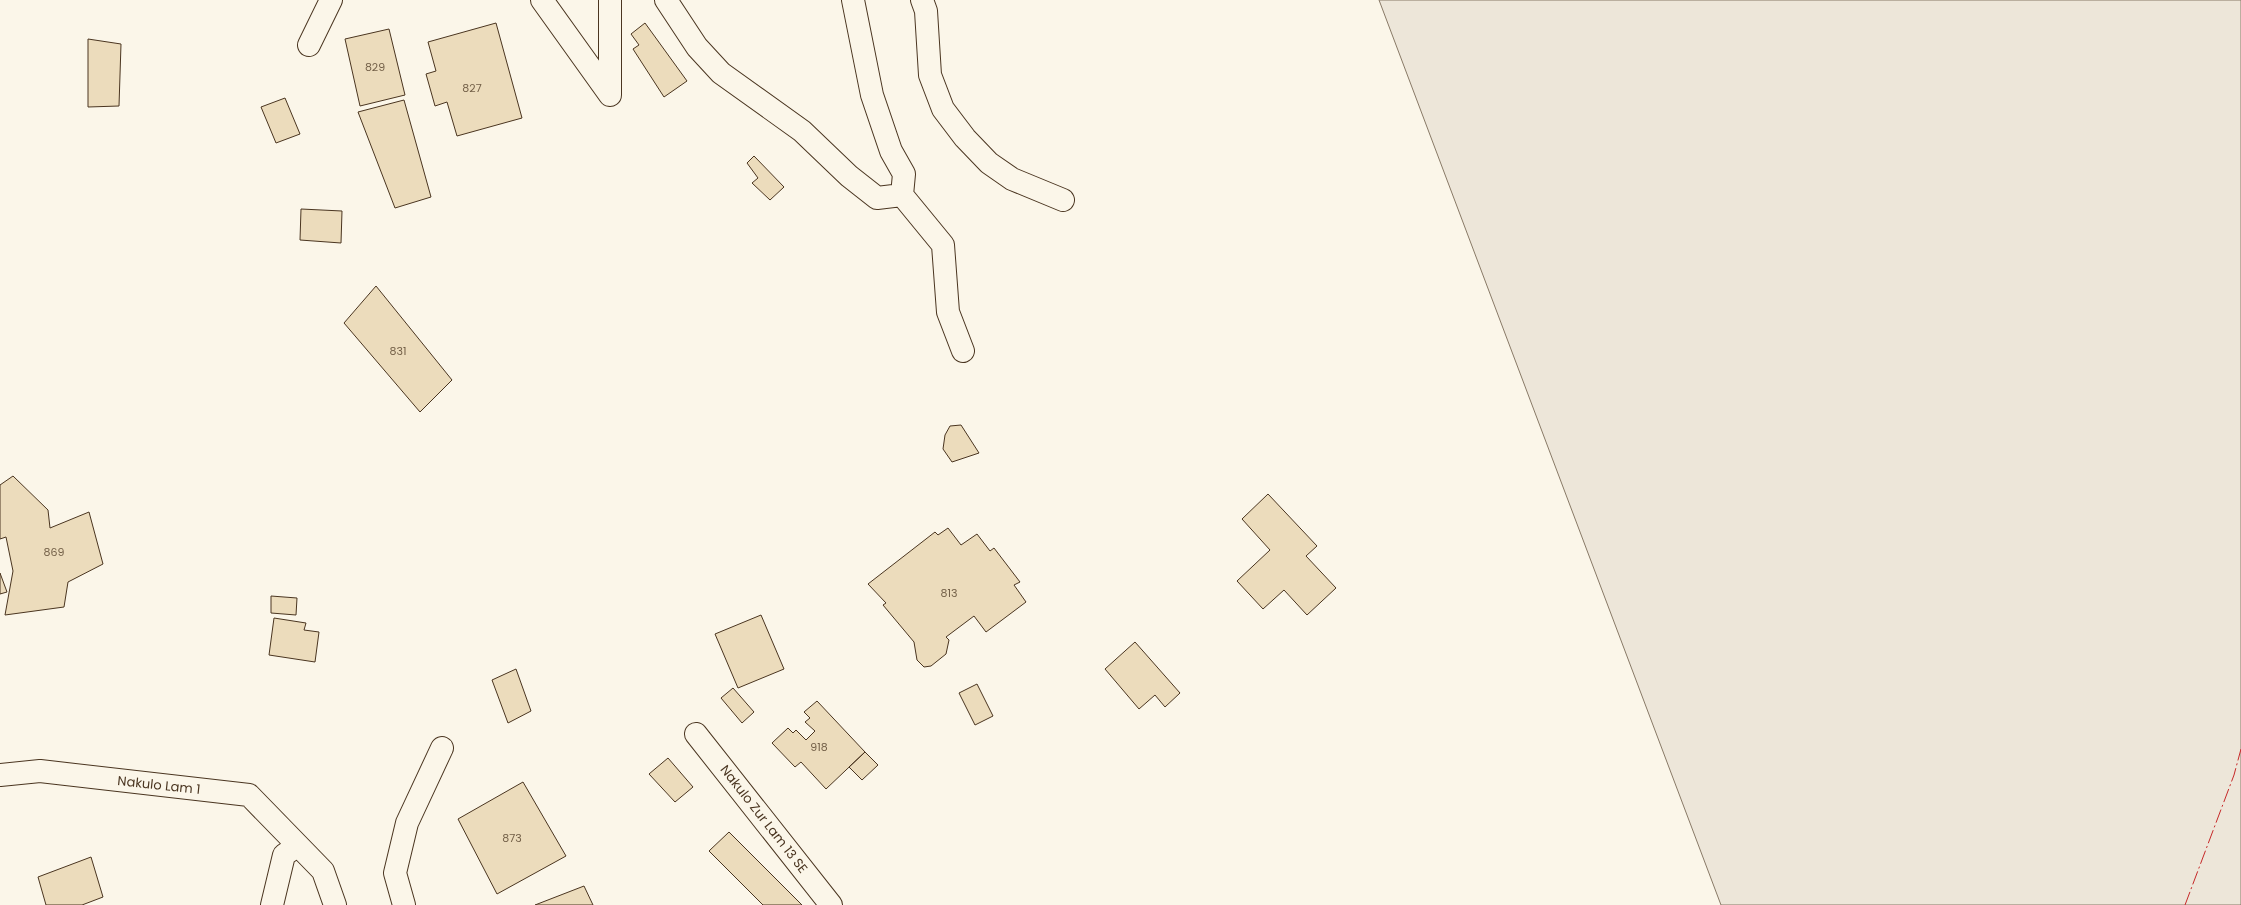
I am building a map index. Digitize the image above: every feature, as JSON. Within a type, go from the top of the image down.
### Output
[{"type":"street","points":[[309,45],[331,0]]},
{"type":"street","points":[[542,0],[610,95],[610,0]]},
{"type":"street","points":[[666,0],[697,47],[721,73],[802,131],[849,176],[878,198],[902,195]]},
{"type":"street","points":[[853,0],[872,95],[891,151],[904,174],[902,195],[943,245],[948,312],[963,351]]},
{"type":"street","points":[[922,0],[926,11],[930,74],[943,109],[965,138],[989,163],[1012,179],[1063,200]]},
{"type":"street","name":"Nakulo Zur Lam 13 SE","points":[[696,734],[831,905]]},
{"type":"street","points":[[404,905],[395,873],[407,823],[442,748]]},
{"type":"street","name":"Nakulo Lam 1","points":[[0,775],[40,771],[249,795],[323,871],[335,905]]},
{"type":"street","points":[[272,905],[284,855],[297,846]]},
{"type":"shaded area","points":[[1379,0],[2241,0],[2241,905],[1721,905]]},
{"type":"building","points":[[496,23],[522,118],[457,136],[447,102],[435,106],[426,74],[436,71],[428,42]]},
{"type":"building","points":[[645,23],[687,81],[664,97],[633,49],[639,45],[631,34]]},
{"type":"building","points":[[389,29],[405,95],[360,106],[345,39]]},
{"type":"building","points":[[88,39],[121,44],[119,106],[88,107]]},
{"type":"building","points":[[285,98],[300,134],[276,143],[261,107]]},
{"type":"building","points":[[404,100],[431,197],[395,208],[358,112]]},
{"type":"building","points":[[754,156],[784,187],[770,200],[752,183],[758,178],[747,163]]},
{"type":"building","points":[[301,209],[342,211],[341,243],[300,240]]},
{"type":"building","points":[[376,286],[452,380],[420,412],[344,323]]},
{"type":"building","points":[[961,425],[979,453],[952,462],[943,449],[945,435],[950,426]]},
{"type":"building","points":[[13,476],[48,510],[50,528],[89,512],[103,564],[68,582],[64,607],[5,615],[13,571],[6,537],[0,539],[0,485]]},
{"type":"building","points":[[1268,494],[1317,546],[1306,556],[1336,588],[1307,615],[1284,590],[1263,609],[1237,581],[1270,550],[1242,519]]},
{"type":"building","points":[[948,528],[961,545],[977,534],[990,551],[994,548],[1020,582],[1014,585],[1026,602],[986,632],[974,616],[946,637],[949,640],[946,654],[931,666],[924,667],[917,660],[914,642],[883,605],[886,603],[868,584],[935,532],[938,535]]},
{"type":"building","points":[[0,573],[7,592],[0,594]]},
{"type":"building","points":[[271,596],[297,598],[296,615],[271,613]]},
{"type":"building","points":[[761,615],[784,669],[738,688],[715,634]]},
{"type":"building","points":[[274,618],[306,623],[304,630],[319,632],[315,662],[269,655]]},
{"type":"building","points":[[1135,642],[1180,693],[1165,707],[1155,695],[1139,709],[1105,669]]},
{"type":"building","points":[[516,669],[531,711],[508,723],[492,680]]},
{"type":"building","points":[[977,684],[993,716],[975,725],[959,693]]},
{"type":"building","points":[[733,688],[754,712],[742,723],[721,698]]},
{"type":"building","points":[[817,701],[865,752],[826,789],[801,762],[795,767],[772,743],[788,728],[793,733],[796,730],[806,740],[815,731],[805,722],[810,718],[804,712]]},
{"type":"building","points":[[865,752],[878,765],[862,780],[849,767]]},
{"type":"building","points":[[668,758],[693,787],[675,802],[649,774]]},
{"type":"building","points":[[523,782],[566,856],[497,894],[458,819]]},
{"type":"building","points":[[729,832],[802,905],[763,905],[709,851]]},
{"type":"building","points":[[91,857],[103,897],[82,905],[46,905],[38,877]]},
{"type":"building","points":[[584,886],[593,905],[535,905]]},
{"type":"power","points":[[2185,905],[2234,775],[2241,749]]}]
